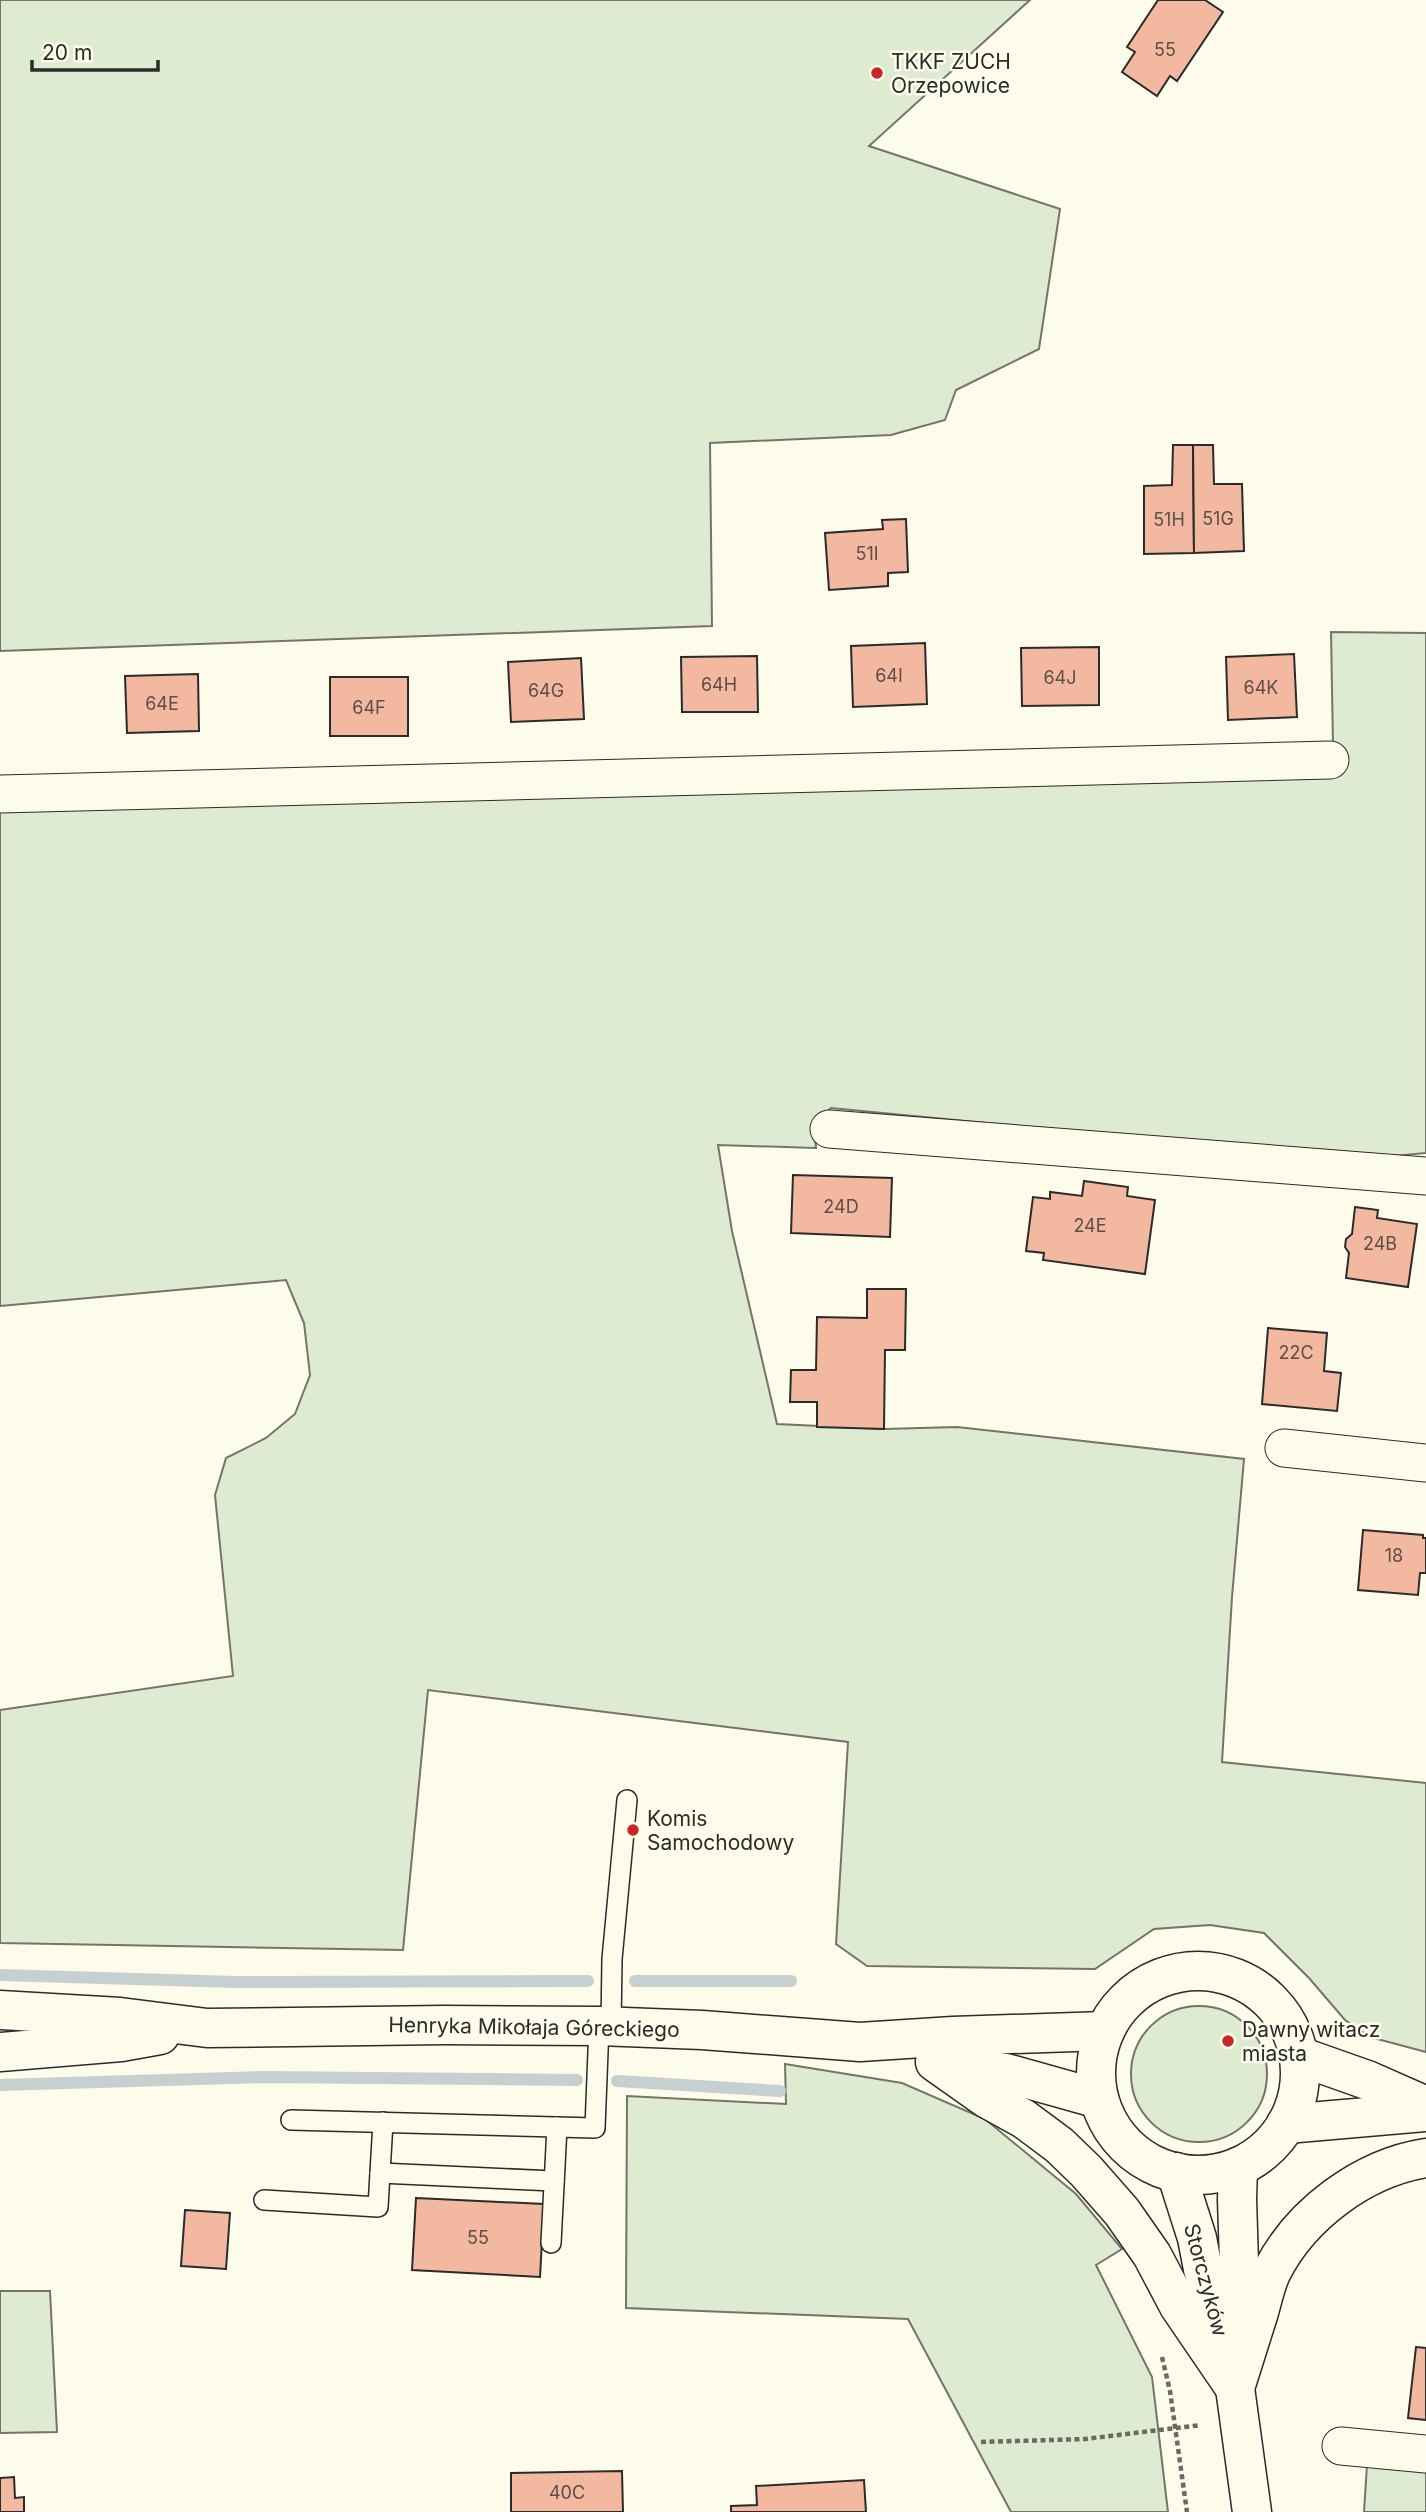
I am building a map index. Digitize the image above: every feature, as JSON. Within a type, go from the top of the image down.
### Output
[{"type":"main road","points":[[1204,1970],[1233,1977],[1259,1990],[1285,2020],[1294,2037],[1299,2056],[1300,2084],[1293,2111],[1286,2124],[1266,2149],[1238,2167],[1205,2175],[1176,2172],[1153,2165],[1125,2144],[1110,2123],[1099,2099],[1096,2063],[1105,2031],[1118,2009],[1147,1984],[1175,1974],[1204,1970]]},
{"type":"main road","name":"Henryka Mikołaja Góreckiego","points":[[0,2010],[120,2017],[207,2028],[605,2026],[860,2042],[1105,2031]]},
{"type":"main road","name":"Henryka Mikołaja Góreckiego","points":[[0,2052],[121,2042],[207,2028]]},
{"type":"main road","name":"Henryka Mikołaja Góreckiego","points":[[860,2042],[935,2062],[1006,2073],[1099,2099]]},
{"type":"main road","points":[[1299,2056],[1367,2080],[1426,2106]]},
{"type":"main road","points":[[935,2062],[986,2098],[1024,2119],[1059,2145],[1086,2171],[1122,2212],[1152,2255],[1179,2306],[1235,2388]]},
{"type":"main road","points":[[1286,2124],[1426,2112]]},
{"type":"main road","points":[[1235,2388],[1271,2273],[1287,2247],[1324,2207],[1350,2187],[1397,2164],[1426,2158]]},
{"type":"main road","name":"Storczyków","points":[[1235,2388],[1239,2263],[1238,2167]]},
{"type":"main road","name":"Storczyków","points":[[1176,2172],[1197,2238],[1235,2388],[1252,2512]]},
{"type":"street","points":[[0,794],[1330,760]]},
{"type":"street","points":[[828,1129],[1426,1176]]},
{"type":"street","points":[[1284,1448],[1426,1463]]},
{"type":"street","points":[[1341,2446],[1426,2454]]},
{"type":"lane","points":[[291,2120],[595,2128],[627,1800]]},
{"type":"lane","points":[[264,2200],[378,2207],[383,2122]]},
{"type":"lane","points":[[551,2243],[557,2127]]},
{"type":"lane","points":[[380,2173],[554,2181]]},
{"type":"path","points":[[1160,2353],[1170,2391],[1187,2512]]},
{"type":"path","points":[[981,2442],[1085,2439],[1156,2431]]},
{"type":"green space","points":[[0,0],[1030,0],[869,146],[1060,209],[1039,349],[956,390],[945,420],[891,435],[710,443],[712,626],[0,651]]},
{"type":"green space","points":[[1331,632],[1426,633],[1426,1153],[1361,1159],[831,1108],[814,1123],[816,1148],[718,1145],[732,1231],[777,1424],[884,1429],[957,1427],[1244,1459],[1222,1762],[1426,1783],[1426,2052],[1370,2037],[1345,2020],[1309,1978],[1264,1933],[1210,1925],[1154,1929],[1095,1969],[867,1966],[836,1944],[848,1742],[428,1690],[403,1950],[0,1943],[0,1710],[233,1676],[215,1495],[226,1458],[266,1438],[295,1414],[310,1375],[304,1323],[286,1280],[0,1306],[0,811],[1333,745]]},
{"type":"green space","points":[[1199,2006],[1225,2011],[1247,2026],[1262,2048],[1267,2074],[1262,2100],[1247,2122],[1225,2137],[1199,2142],[1173,2137],[1151,2122],[1136,2100],[1131,2074],[1136,2048],[1151,2026],[1173,2011]]},
{"type":"green space","points":[[785,2064],[902,2083],[985,2119],[1076,2194],[1122,2249],[1096,2265],[1152,2377],[1168,2512],[1011,2512],[908,2319],[626,2308],[627,2096],[786,2104]]},
{"type":"green space","points":[[0,2291],[50,2291],[57,2432],[0,2433]]},
{"type":"green space","points":[[1367,2465],[1426,2471],[1426,2512],[1364,2512]]},
{"type":"building","points":[[1158,0],[1205,0],[1223,12],[1177,81],[1170,76],[1157,96],[1122,72],[1135,52],[1127,47]]},
{"type":"building","points":[[1173,445],[1193,445],[1194,553],[1144,554],[1144,486],[1172,485]]},
{"type":"building","points":[[1193,445],[1213,445],[1214,484],[1242,484],[1244,551],[1194,553]]},
{"type":"building","points":[[906,519],[908,572],[888,573],[888,586],[829,590],[825,533],[883,529],[882,520]]},
{"type":"building","points":[[925,643],[927,704],[853,707],[851,646]]},
{"type":"building","points":[[1099,647],[1099,705],[1022,706],[1021,648]]},
{"type":"building","points":[[1294,654],[1297,717],[1228,720],[1226,657]]},
{"type":"building","points":[[757,656],[758,712],[682,712],[681,657]]},
{"type":"building","points":[[581,658],[584,719],[511,722],[508,662]]},
{"type":"building","points":[[198,674],[199,731],[127,733],[125,676]]},
{"type":"building","points":[[330,677],[408,677],[408,736],[330,736]]},
{"type":"building","points":[[793,1175],[892,1178],[890,1237],[791,1233]]},
{"type":"building","points":[[1084,1181],[1128,1187],[1127,1196],[1155,1200],[1145,1274],[1043,1260],[1044,1253],[1026,1251],[1033,1197],[1050,1199],[1050,1192],[1082,1196]]},
{"type":"building","points":[[1355,1207],[1378,1210],[1377,1218],[1417,1224],[1408,1287],[1346,1278],[1349,1253],[1345,1247],[1346,1239],[1352,1234]]},
{"type":"building","points":[[867,1289],[906,1289],[905,1350],[885,1350],[884,1429],[817,1427],[817,1402],[790,1402],[791,1370],[816,1370],[817,1317],[867,1318]]},
{"type":"building","points":[[1268,1328],[1327,1333],[1324,1371],[1341,1373],[1337,1411],[1262,1404]]},
{"type":"building","points":[[1363,1530],[1423,1535],[1423,1538],[1426,1538],[1426,1573],[1420,1573],[1418,1595],[1358,1590]]},
{"type":"building","points":[[416,2198],[544,2204],[540,2277],[412,2270]]},
{"type":"building","points":[[185,2210],[230,2213],[226,2269],[181,2266]]},
{"type":"building","points":[[1416,2347],[1426,2348],[1426,2420],[1408,2418]]},
{"type":"building","points":[[622,2471],[623,2512],[511,2512],[511,2473]]},
{"type":"building","points":[[14,2477],[15,2498],[24,2497],[24,2512],[0,2512],[0,2478]]},
{"type":"building","points":[[864,2480],[866,2512],[731,2512],[731,2506],[757,2505],[756,2486]]},
{"type":"waterway","points":[[0,1975],[236,1982],[588,1981]]},
{"type":"waterway","points":[[635,1981],[791,1981]]},
{"type":"waterway","points":[[0,2085],[264,2077],[577,2080]]},
{"type":"waterway","points":[[617,2081],[780,2091]]},
{"type":"place","name":"TKKF ZUCH Orzepowice","points":[[877,73]]},
{"type":"place","name":"Komis Samochodowy","points":[[633,1830]]},
{"type":"place","name":"Dawny witacz miasta","points":[[1228,2041]]}]
